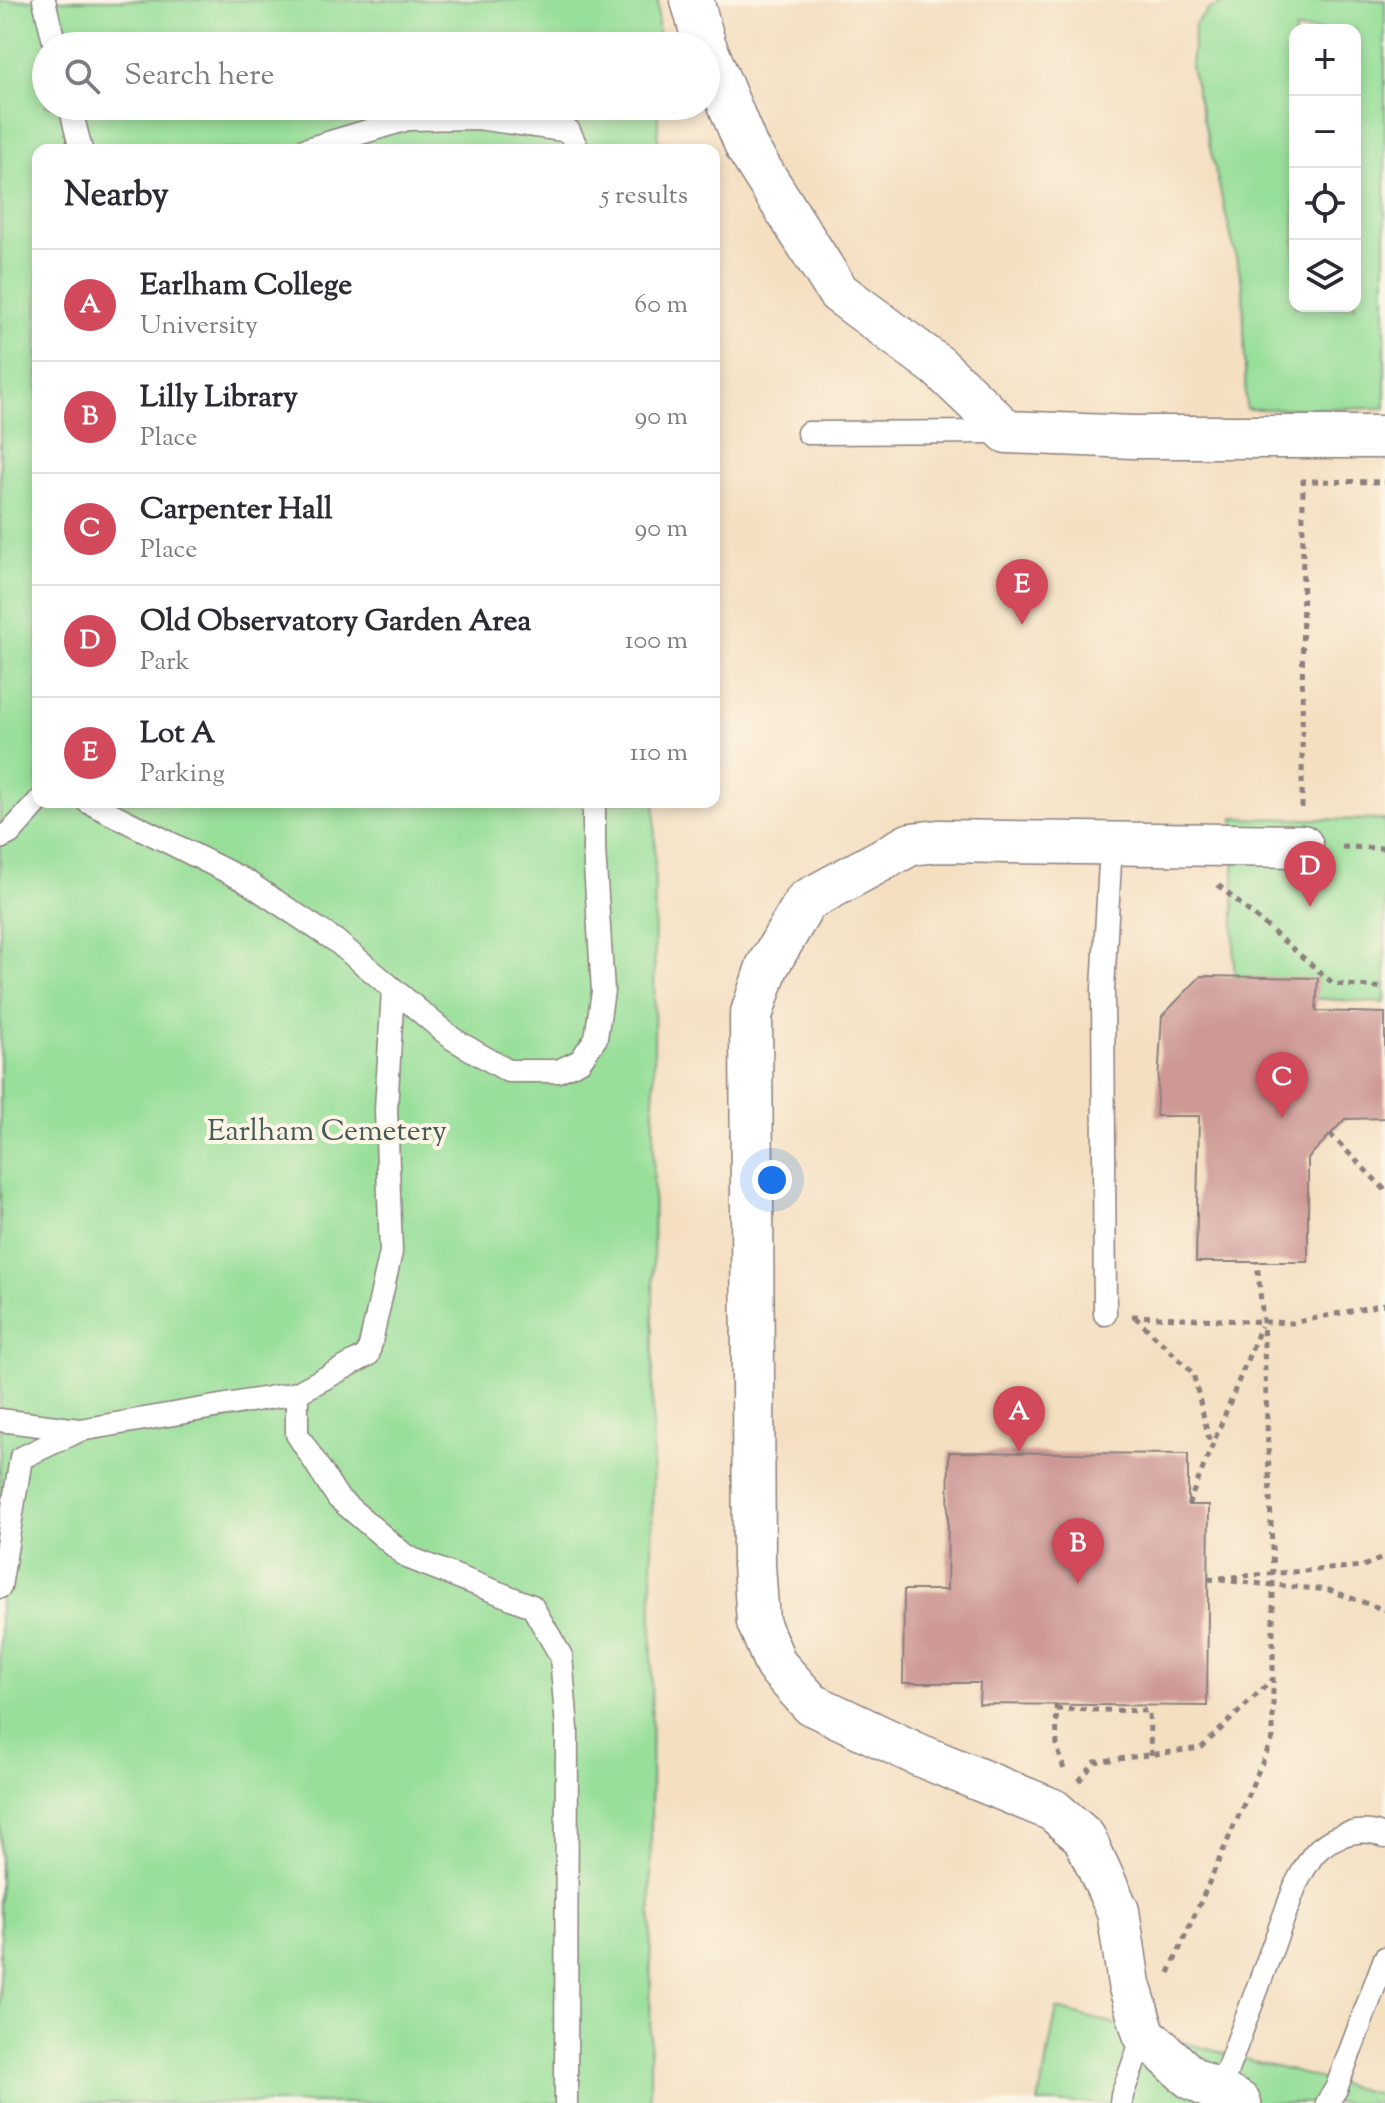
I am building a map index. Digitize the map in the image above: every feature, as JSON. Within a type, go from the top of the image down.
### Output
[{"type":"street","points":[[692,0],[702,32]]},
{"type":"street","points":[[720,81],[747,148],[838,292],[938,366],[1007,432],[1134,437],[1385,437]]},
{"type":"street","points":[[1230,2098],[1190,2077],[1144,2034],[1129,1984],[1118,1911],[1084,1837],[1062,1800],[919,1755],[811,1704],[776,1665],[758,1622],[754,1565],[751,1016],[767,967],[806,901],[911,844],[938,841],[1302,846]]},
{"type":"lane","points":[[44,0],[52,32]]},
{"type":"lane","points":[[74,120],[80,144]]},
{"type":"lane","points":[[324,144],[405,120]]},
{"type":"lane","points":[[480,120],[569,131],[575,144]]},
{"type":"lane","points":[[808,433],[1007,432]]},
{"type":"lane","points":[[0,838],[10,833],[33,808]]},
{"type":"lane","points":[[100,808],[244,880],[336,941],[453,1039],[508,1071],[558,1071],[580,1061],[596,1038],[603,991],[594,808]]},
{"type":"lane","points":[[1105,1314],[1103,989],[1111,844]]},
{"type":"lane","points":[[0,1587],[21,1458],[80,1430],[297,1393],[368,1355],[391,1252],[386,1110],[393,989]]},
{"type":"lane","points":[[297,1393],[297,1434],[338,1498],[407,1557],[532,1606],[561,1656],[567,1729],[566,2103]]},
{"type":"lane","points":[[0,1420],[80,1430]]},
{"type":"lane","points":[[1230,2098],[1296,1884],[1315,1853],[1335,1838],[1359,1832],[1385,1837]]},
{"type":"lane","points":[[1327,2103],[1336,2089],[1385,1958]]},
{"type":"lane","points":[[1121,2103],[1144,2034]]},
{"type":"path","points":[[1302,846],[1303,481],[1385,482]]},
{"type":"path","points":[[1216,884],[1334,984],[1385,988]]},
{"type":"path","points":[[1330,1134],[1385,1190]]},
{"type":"path","points":[[1167,1979],[1273,1738],[1273,1574],[1263,1321],[1257,1262]]},
{"type":"path","points":[[1105,1314],[1292,1323],[1385,1304]]},
{"type":"path","points":[[1135,1317],[1193,1373],[1211,1448]]},
{"type":"path","points":[[1188,1505],[1263,1321]]},
{"type":"path","points":[[1385,1557],[1363,1566],[1208,1579],[1329,1590],[1385,1610]]},
{"type":"path","points":[[1062,1800],[1095,1762],[1201,1748],[1272,1679]]},
{"type":"path","points":[[1062,1800],[1056,1707],[1149,1711],[1151,1755]]},
{"type":"green space","name":"Earlham Cemetery","points":[[0,0],[658,0],[658,32],[32,32],[32,120],[658,120],[658,144],[32,144],[32,808],[655,808],[650,2103],[0,2103]]},
{"type":"green space","points":[[1233,0],[1385,0],[1385,408],[1246,409],[1243,287],[1191,67],[1195,24],[1209,9]]},
{"type":"green space","points":[[1234,818],[1385,820],[1385,1003],[1234,993]]},
{"type":"green space","points":[[1057,2009],[1385,2096],[1385,2103],[1038,2103]]},
{"type":"building","points":[[1201,976],[1318,978],[1316,1011],[1385,1013],[1385,1118],[1345,1119],[1308,1158],[1308,1262],[1196,1262],[1199,1116],[1156,1116],[1162,1016]]},
{"type":"building","points":[[949,1452],[1188,1454],[1188,1505],[1209,1505],[1207,1706],[979,1704],[980,1683],[903,1683],[904,1590],[947,1590]]},
{"type":"place","name":"Lot A","points":[[1022,625]]},
{"type":"place","name":"Old Observatory Garden Area","points":[[1310,907]]},
{"type":"place","name":"Carpenter Hall","points":[[1282,1118]]},
{"type":"place","name":"Earlham College","points":[[1019,1452]]},
{"type":"place","name":"Lilly Library","points":[[1078,1584]]}]
